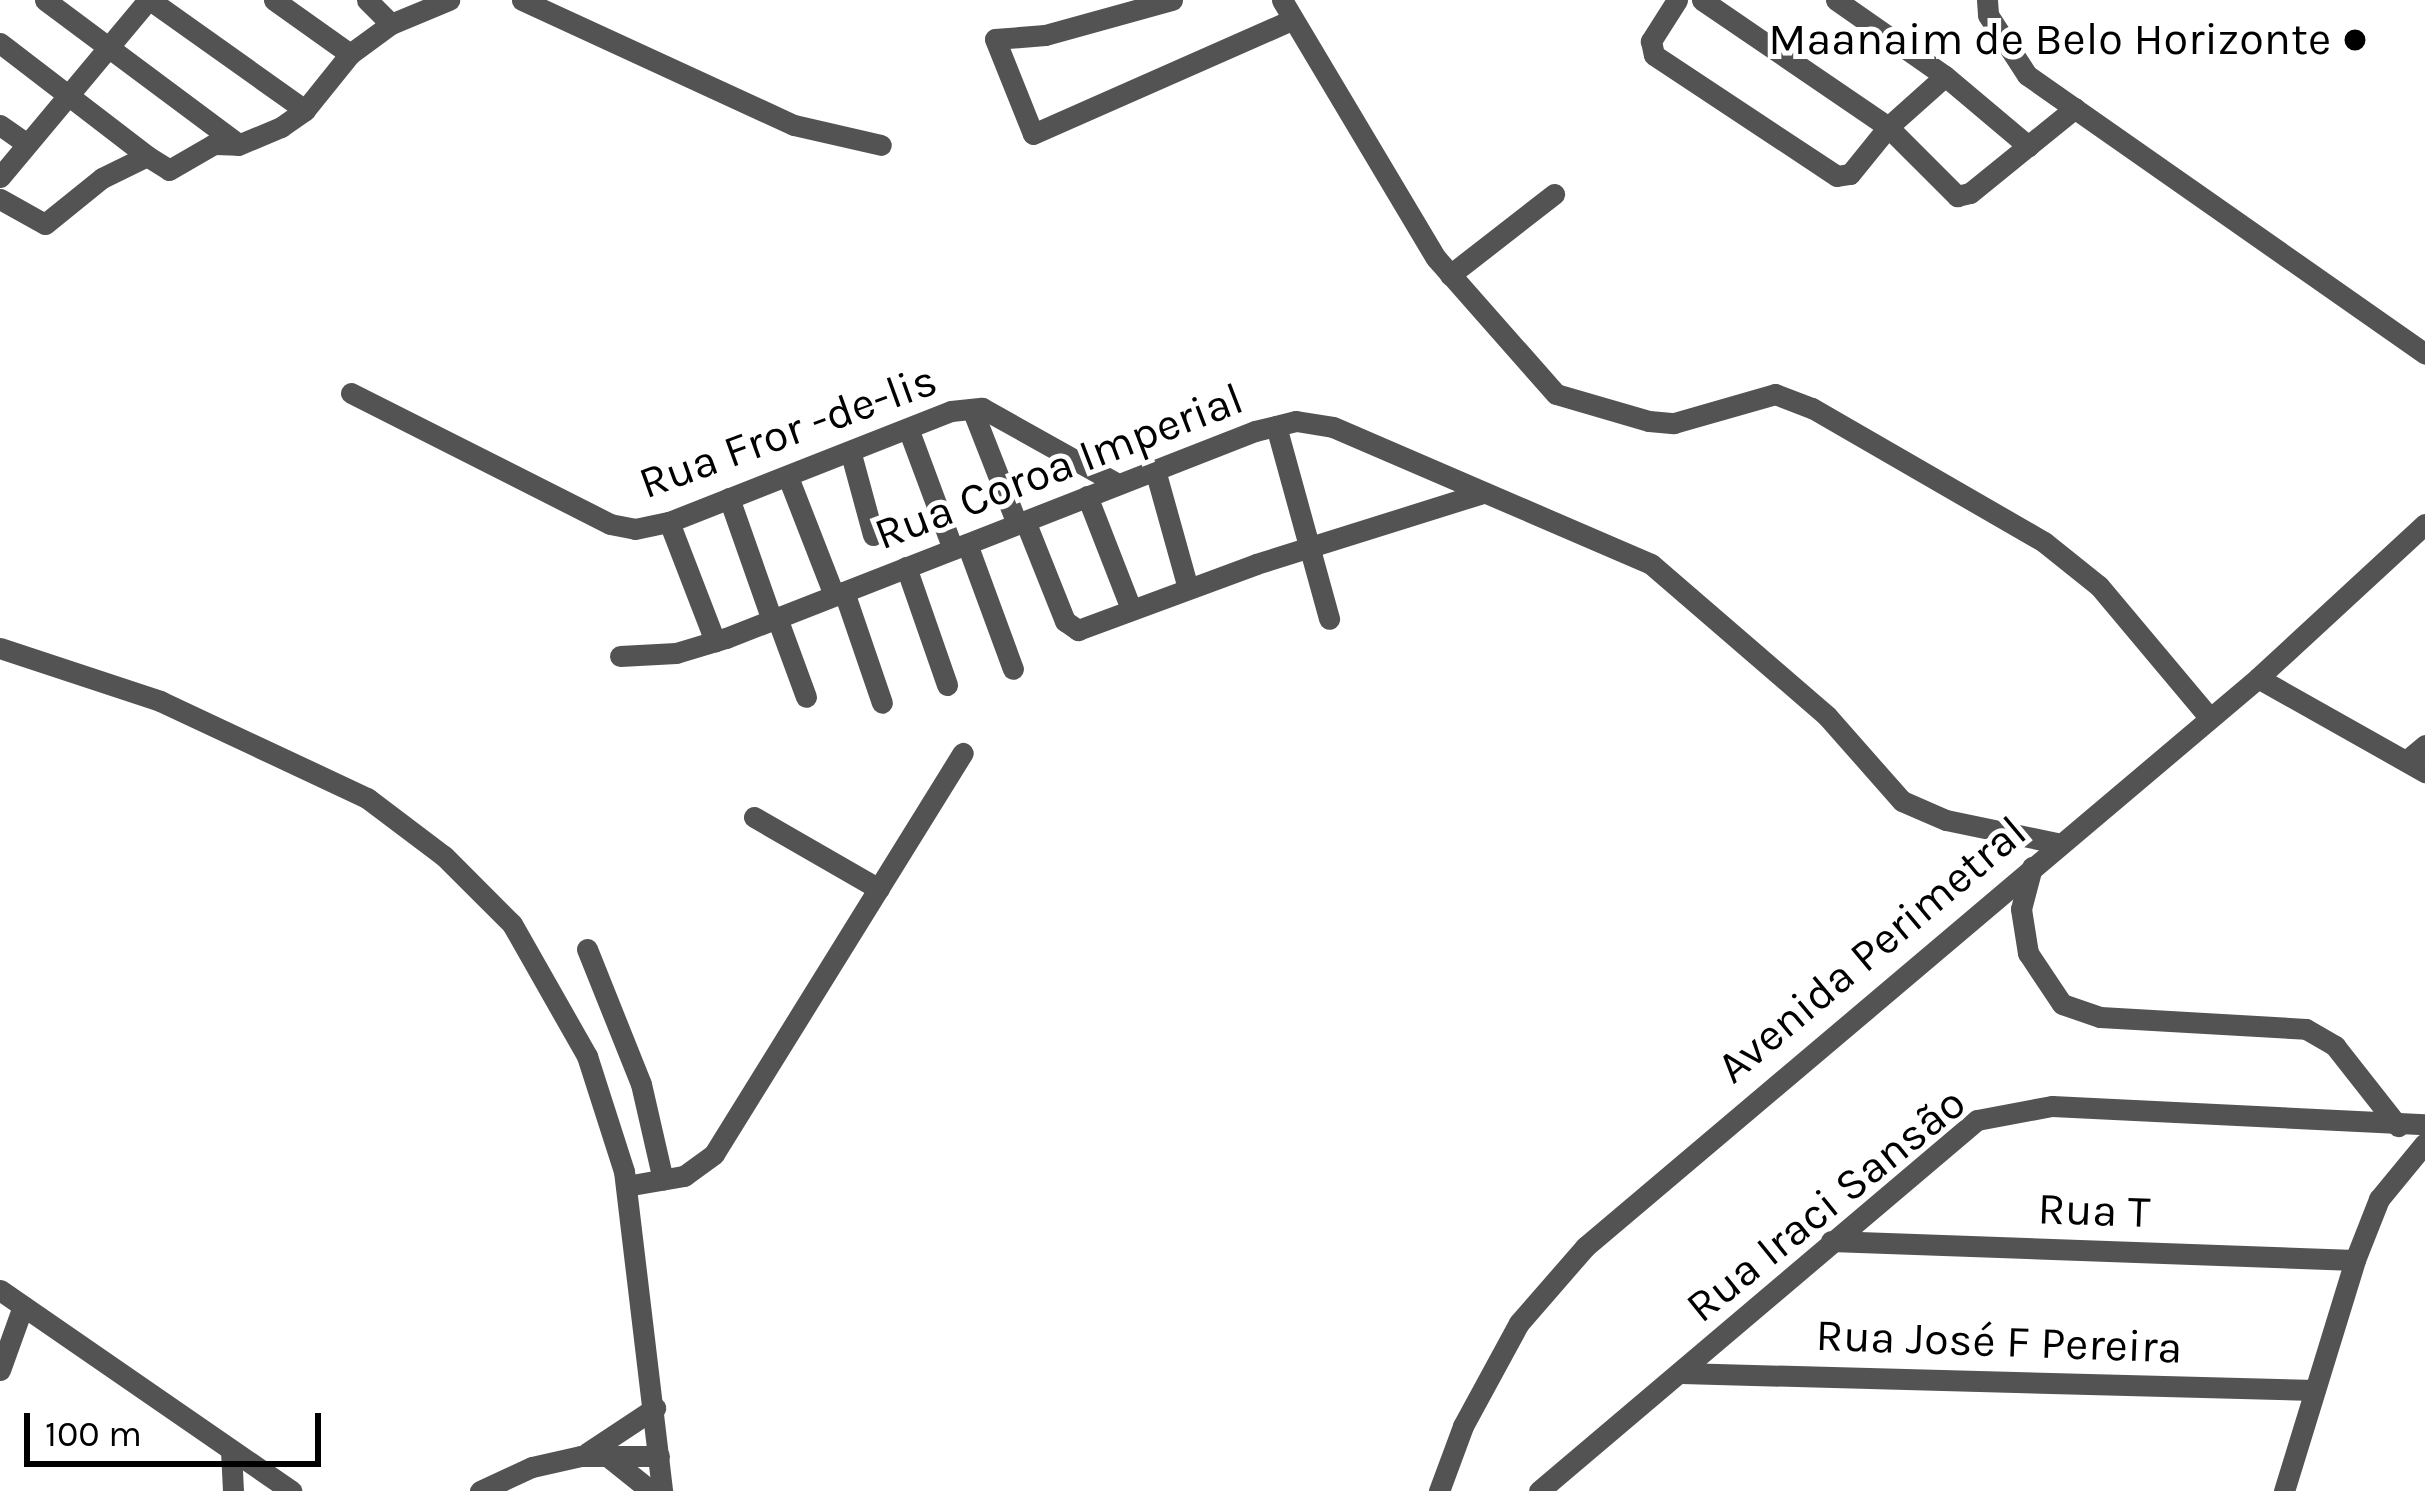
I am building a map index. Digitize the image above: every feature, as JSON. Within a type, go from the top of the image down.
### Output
[{"type":"street","points":[[44,0],[238,145]]},
{"type":"street","points":[[0,177],[105,45],[149,0],[305,110]]},
{"type":"street","points":[[274,0],[350,54]]},
{"type":"street","points":[[367,0],[392,24]]},
{"type":"street","points":[[0,43],[169,170],[214,144],[238,145],[305,110],[350,54],[392,24],[448,0]]},
{"type":"street","points":[[522,0],[794,125],[880,145]]},
{"type":"street","points":[[1172,0],[1045,35],[995,39],[1033,134],[1287,10],[1450,275],[1556,394],[1649,421],[1674,422],[1775,394],[1812,408],[2025,530],[2099,586],[2209,717]]},
{"type":"street","points":[[1677,0],[1651,41],[1654,55],[1764,132],[1844,177],[1888,127],[1945,76]]},
{"type":"street","points":[[1702,0],[1888,127],[1957,196],[1970,194],[2075,108]]},
{"type":"street","points":[[1836,0],[1945,76],[2028,146]]},
{"type":"street","points":[[1988,0],[1988,15],[2027,75],[2425,354]]},
{"type":"street","points":[[0,125],[26,143]]},
{"type":"street","points":[[0,199],[45,224],[102,178],[147,156]]},
{"type":"street","points":[[1450,275],[1554,194]]},
{"type":"street","name":"Rua Fror -de-lis","points":[[351,393],[610,524],[635,529],[669,522],[951,412],[982,408],[1118,484]]},
{"type":"street","points":[[972,409],[1065,621],[1078,630],[1312,546],[1483,493]]},
{"type":"street","name":"Rua Coroa Imperial","points":[[620,656],[676,653],[715,641],[1118,484],[1295,421],[1333,427],[1651,564],[1827,716],[1902,801],[1946,820],[2057,844]]},
{"type":"street","points":[[1276,426],[1329,620]]},
{"type":"street","points":[[909,431],[1013,668]]},
{"type":"street","points":[[851,454],[874,535]]},
{"type":"street","points":[[1155,470],[1188,589]]},
{"type":"street","points":[[788,477],[882,703]]},
{"type":"street","points":[[1087,496],[1131,609]]},
{"type":"street","points":[[729,498],[806,697]]},
{"type":"street","points":[[669,522],[715,641]]},
{"type":"street","name":"Avenida Perimetral","points":[[1439,1491],[1463,1426],[1519,1323],[1585,1247],[2258,678],[2425,524]]},
{"type":"street","points":[[906,567],[946,685]]},
{"type":"street","points":[[0,648],[160,701],[367,798],[443,856],[512,924],[587,1056],[626,1186],[662,1491]]},
{"type":"street","points":[[2258,678],[2416,767],[2425,745]]},
{"type":"street","points":[[626,1186],[684,1176],[714,1154],[963,753]]},
{"type":"street","points":[[754,817],[879,889]]},
{"type":"street","points":[[2032,866],[2021,909],[2028,953],[2062,1004],[2100,1017],[2306,1029],[2335,1046],[2398,1126]]},
{"type":"street","points":[[587,950],[641,1084],[663,1180]]},
{"type":"street","name":"Rua Iraci Sansão","points":[[1539,1491],[1977,1120],[2052,1106],[2425,1124]]},
{"type":"street","points":[[2284,1491],[2355,1260],[2379,1198],[2425,1143]]},
{"type":"street","name":"Rua T","points":[[1831,1241],[2355,1260]]},
{"type":"street","points":[[0,1290],[291,1491]]},
{"type":"street","points":[[0,1370],[23,1306]]},
{"type":"street","name":"Rua José F Pereira","points":[[1681,1373],[2315,1390]]},
{"type":"street","points":[[581,1456],[655,1408]]},
{"type":"street","points":[[231,1450],[233,1491]]},
{"type":"street","points":[[605,1455],[651,1491]]},
{"type":"street","points":[[480,1491],[532,1466],[581,1456],[659,1456]]},
{"type":"place","name":"Maanaim de Belo Horizonte","points":[[2355,40]]}]
